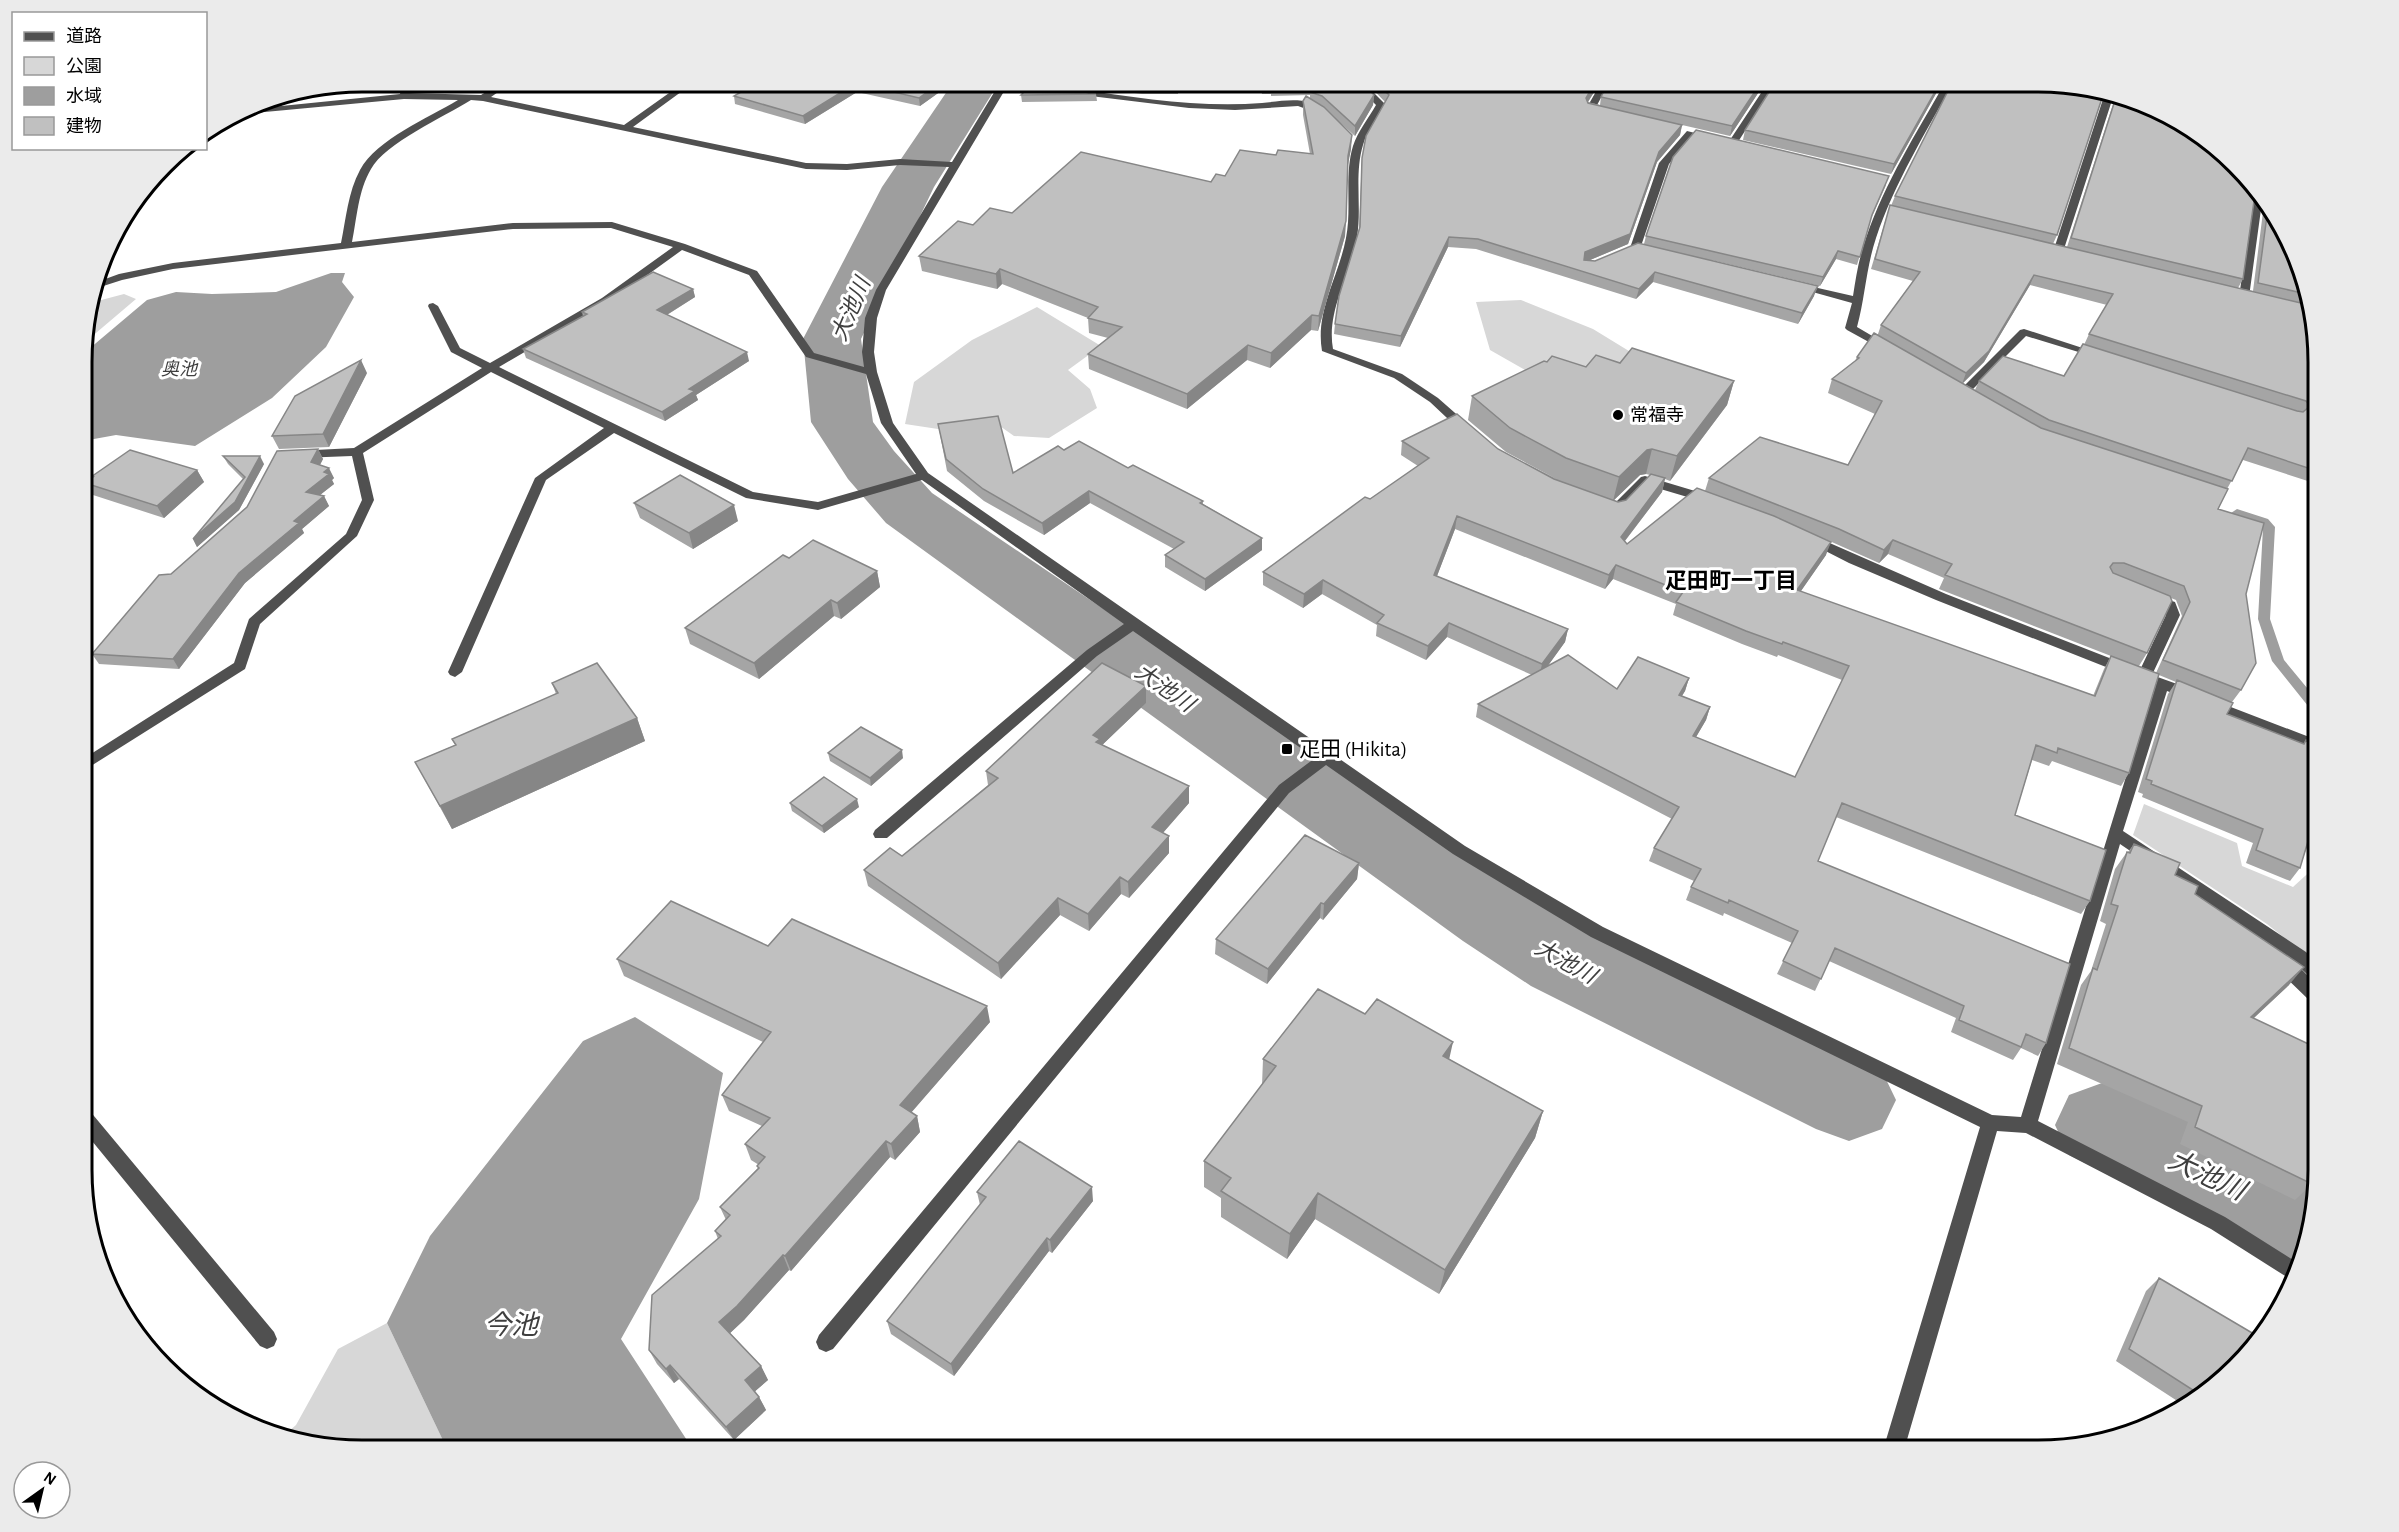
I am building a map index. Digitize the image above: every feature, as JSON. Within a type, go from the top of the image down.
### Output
[{"type":"street","points":[[404,96],[405,92]]},
{"type":"street","points":[[483,98],[493,92]]},
{"type":"street","points":[[624,129],[676,92]]},
{"type":"street","points":[[999,92],[881,290],[871,318],[868,352],[871,372],[887,423],[924,476],[1128,628],[1320,761],[1459,850],[1597,932],[1990,1124],[2028,1125],[2218,1223],[2289,1268]]},
{"type":"street","points":[[1076,92],[1200,105],[1243,107],[1293,102],[1317,109],[1329,120]]},
{"type":"street","points":[[1368,92],[1381,105],[1353,143],[1352,237],[1334,295],[1325,342],[1328,351],[1398,376],[1434,400],[1473,435]]},
{"type":"street","points":[[1600,92],[1591,109],[1613,114]]},
{"type":"street","points":[[1733,143],[1766,92]]},
{"type":"street","points":[[1902,358],[1851,328],[1859,301],[1870,241],[1887,210],[1890,179],[1943,92]]},
{"type":"street","points":[[268,109],[404,96],[471,97],[806,166],[847,167],[900,162],[957,165]]},
{"type":"street","points":[[346,246],[362,177],[371,160],[385,149],[471,97]]},
{"type":"street","points":[[2069,255],[2052,250],[2107,101]]},
{"type":"street","points":[[1657,253],[1632,250],[1664,163],[1690,133]]},
{"type":"street","points":[[1723,140],[1745,146]]},
{"type":"street","points":[[2232,294],[2249,298],[2257,204]]},
{"type":"street","points":[[104,283],[119,277],[173,266],[513,226],[612,225],[681,246],[753,273],[810,355],[871,372]]},
{"type":"street","points":[[289,455],[357,452],[489,368],[606,300],[681,246]]},
{"type":"street","points":[[1780,283],[1859,301]]},
{"type":"street","points":[[433,306],[455,350],[750,495],[818,506],[924,476]]},
{"type":"street","points":[[1962,393],[2024,332],[2114,360]]},
{"type":"street","points":[[455,672],[541,478],[614,427]]},
{"type":"street","points":[[92,760],[240,666],[254,622],[351,536],[368,500],[357,452]]},
{"type":"street","points":[[1596,501],[1616,509],[1645,480],[1726,505]]},
{"type":"street","points":[[1803,536],[1864,565],[2011,627],[2308,742]]},
{"type":"street","points":[[2140,593],[2170,605],[2173,615],[2144,677]]},
{"type":"street","points":[[881,834],[1092,653],[1128,628]]},
{"type":"street","points":[[2028,1125],[2162,684]]},
{"type":"street","points":[[826,1342],[1284,789],[1320,761]]},
{"type":"street","points":[[2115,833],[2308,965]]},
{"type":"street","points":[[2225,908],[2254,940],[2308,987]]},
{"type":"street","points":[[1896,1440],[1990,1124]]},
{"type":"street","points":[[92,1127],[267,1339]]},
{"type":"green space","points":[[124,294],[136,299],[93,336],[99,301]]},
{"type":"green space","points":[[1521,300],[1593,329],[1642,359],[1607,375],[1527,371],[1490,350],[1476,302]]},
{"type":"green space","points":[[1037,307],[1101,346],[1068,370],[1090,389],[1097,408],[1049,438],[1014,436],[997,424],[938,429],[905,424],[914,382],[972,340]]},
{"type":"green space","points":[[2144,804],[2237,843],[2242,866],[2293,887],[2308,873],[2308,957],[2267,924],[2133,835]]},
{"type":"green space","points":[[387,1323],[443,1440],[344,1440],[290,1431],[296,1425],[338,1349]]},
{"type":"water","name":"奥池","points":[[331,273],[345,273],[342,282],[354,297],[326,347],[272,398],[195,446],[116,435],[92,439],[92,346],[147,300],[176,292],[212,294],[276,292]]},
{"type":"water","name":"今池","points":[[635,1017],[723,1073],[699,1199],[621,1339],[687,1440],[443,1440],[387,1323],[430,1236],[583,1041]]},
{"type":"building","points":[[741,92],[842,92],[803,116],[734,96]]},
{"type":"building","points":[[894,92],[927,92],[919,98]]},
{"type":"building","points":[[1024,92],[1096,94],[1021,95]]},
{"type":"building","points":[[1310,92],[1371,92],[1374,95],[1355,126],[1322,96]]},
{"type":"building","points":[[1386,92],[1590,92],[1586,98],[1588,103],[1682,125],[1659,152],[1630,234],[1585,252],[1584,260],[1595,261],[1638,243],[1818,286],[1802,313],[1655,272],[1639,289],[1478,239],[1449,237],[1401,336],[1335,324],[1339,296],[1360,227],[1362,158],[1366,136],[1389,95]]},
{"type":"building","points":[[1604,92],[1755,92],[1732,126],[1601,97]]},
{"type":"building","points":[[1769,92],[1935,92],[1894,164],[1745,130]]},
{"type":"building","points":[[1947,92],[2055,92],[2102,100],[2057,235],[1895,196]]},
{"type":"building","points":[[1306,96],[1324,107],[1352,135],[1348,156],[1346,221],[1319,316],[1312,315],[1271,353],[1248,345],[1187,394],[1088,354],[1122,327],[1088,318],[1098,307],[1000,269],[996,274],[919,256],[958,221],[973,225],[990,208],[1012,213],[1081,152],[1211,182],[1216,174],[1225,176],[1240,150],[1276,155],[1278,150],[1313,154],[1303,101]]},
{"type":"building","points":[[2114,103],[2157,119],[2188,137],[2216,158],[2254,200],[2243,279],[2071,238]]},
{"type":"building","points":[[1696,130],[1889,176],[1872,215],[1860,257],[1838,251],[1823,277],[1646,236],[1673,157]]},
{"type":"building","points":[[1890,205],[2301,303],[2307,344],[2308,404],[2089,334],[2113,294],[2034,275],[1989,351],[1966,373],[1881,325],[1920,272],[1875,259]]},
{"type":"building","points":[[2267,219],[2287,258],[2298,292],[2258,283]]},
{"type":"building","points":[[653,272],[693,289],[657,310],[747,352],[689,389],[695,391],[662,412],[523,349],[587,314],[582,312]]},
{"type":"building","points":[[1874,333],[2041,428],[2228,489],[2218,509],[2264,523],[2246,594],[2256,663],[2241,690],[2163,660],[2190,602],[2184,586],[2124,563],[2113,563],[2110,567],[2113,573],[2170,596],[2172,601],[2147,653],[1945,575],[1952,564],[1893,540],[1884,550],[1839,529],[1709,478],[1760,437],[1848,465],[1882,401],[1832,379],[1859,358],[1857,357]]},
{"type":"building","points":[[2083,344],[2303,412],[2308,408],[2308,468],[2248,448],[2232,481],[2049,420],[1979,381],[2003,356],[2064,376]]},
{"type":"building","points":[[1632,348],[1734,381],[1677,456],[1652,449],[1647,450],[1619,477],[1566,458],[1510,428],[1472,396],[1544,361],[1547,362],[1552,356],[1586,367],[1596,355],[1620,363]]},
{"type":"building","points":[[361,360],[323,434],[272,436],[295,396]]},
{"type":"building","points":[[1457,414],[1498,449],[1554,479],[1618,502],[1626,500],[1651,474],[1665,478],[1621,537],[1627,544],[1697,488],[1774,516],[1831,542],[1797,590],[2095,696],[2111,656],[2159,674],[2129,773],[2058,748],[2057,753],[2036,745],[2015,815],[2106,850],[2090,901],[1842,803],[1818,861],[2070,964],[2046,1043],[2026,1034],[2021,1047],[1959,1020],[1964,1006],[1835,948],[1821,979],[1783,961],[1798,931],[1729,900],[1728,903],[1691,887],[1701,869],[1654,848],[1679,807],[1478,704],[1568,655],[1617,689],[1638,657],[1689,678],[1679,695],[1710,707],[1693,736],[1795,777],[1849,666],[1746,631],[1676,602],[1683,592],[1616,565],[1609,575],[1457,516],[1434,575],[1568,629],[1542,664],[1449,623],[1428,646],[1377,623],[1384,615],[1323,580],[1304,594],[1263,572],[1365,497],[1370,499],[1429,458],[1402,441]]},
{"type":"building","points":[[998,416],[1013,473],[1058,446],[1064,450],[1079,441],[1128,468],[1133,465],[1203,501],[1200,503],[1262,538],[1205,579],[1165,555],[1184,542],[1089,491],[1042,523],[983,489],[946,459],[938,424]]},
{"type":"building","points":[[318,449],[311,462],[329,468],[324,472],[329,474],[306,492],[324,496],[294,521],[299,523],[239,573],[173,659],[92,654],[159,575],[171,574],[247,507],[277,451]]},
{"type":"building","points":[[130,450],[197,470],[157,506],[92,485],[92,476]]},
{"type":"building","points":[[223,456],[260,456],[235,502],[193,539],[245,477]]},
{"type":"building","points":[[680,475],[734,505],[689,533],[634,503]]},
{"type":"building","points":[[813,540],[877,571],[837,603],[831,600],[754,663],[685,628],[783,555],[789,558]]},
{"type":"building","points":[[597,663],[637,718],[440,806],[415,762],[456,745],[452,739],[558,693],[552,683]]},
{"type":"building","points":[[1102,663],[1146,686],[1093,735],[1100,739],[1096,742],[1189,786],[1152,827],[1169,836],[1128,882],[1120,877],[1088,914],[1058,898],[998,963],[864,870],[890,848],[902,856],[998,778],[986,771]]},
{"type":"building","points":[[2177,680],[2233,703],[2227,714],[2304,744],[2306,740],[2308,741],[2308,841],[2300,868],[2256,850],[2263,829],[2151,784],[2152,781],[2146,779]]},
{"type":"building","points":[[861,727],[902,750],[870,778],[828,753]]},
{"type":"building","points":[[824,777],[857,799],[822,826],[790,803]]},
{"type":"building","points":[[1305,835],[1359,863],[1324,904],[1321,903],[1268,969],[1216,939]]},
{"type":"building","points":[[2134,844],[2180,863],[2175,875],[2198,886],[2195,894],[2304,967],[2251,1017],[2308,1044],[2307,1182],[2195,1127],[2202,1106],[2069,1048],[2093,968],[2097,970],[2118,906],[2111,904],[2127,852],[2130,853]]},
{"type":"building","points":[[671,901],[768,946],[792,919],[987,1006],[900,1105],[917,1116],[891,1144],[886,1141],[785,1256],[783,1255],[737,1306],[719,1322],[761,1366],[745,1380],[759,1397],[726,1427],[670,1365],[666,1369],[649,1350],[652,1295],[721,1236],[715,1231],[730,1215],[720,1207],[759,1168],[757,1166],[765,1157],[745,1144],[770,1118],[722,1095],[771,1032],[617,959]]},
{"type":"building","points":[[1318,989],[1365,1014],[1377,999],[1453,1042],[1443,1056],[1543,1111],[1445,1270],[1318,1193],[1290,1234],[1221,1191],[1231,1178],[1204,1161],[1276,1066],[1263,1059]]},
{"type":"building","points":[[1019,1141],[1092,1187],[1050,1240],[1047,1238],[951,1364],[887,1321],[986,1197],[977,1192]]},
{"type":"building","points":[[2159,1278],[2253,1334],[2216,1374],[2194,1391],[2129,1349]]},
{"type":"waterway","name":"大池川","points":[[970,92],[908,187],[832,339],[842,422],[871,465],[909,508],[1493,917],[1562,961],[1849,1100]]},
{"type":"waterway","points":[[2237,513],[2264,522],[2269,527],[2264,619],[2278,661],[2308,698]]},
{"type":"waterway","name":"大池川","points":[[2102,1125],[2287,1213],[2302,1223]]},
{"type":"place","name":"常福寺","points":[[1618,415]]},
{"type":"place","name":"疋田 (Hikita)","points":[[1287,749]]},
{"type":"district","name":"疋田町一丁目","points":[[1731,580]]}]
